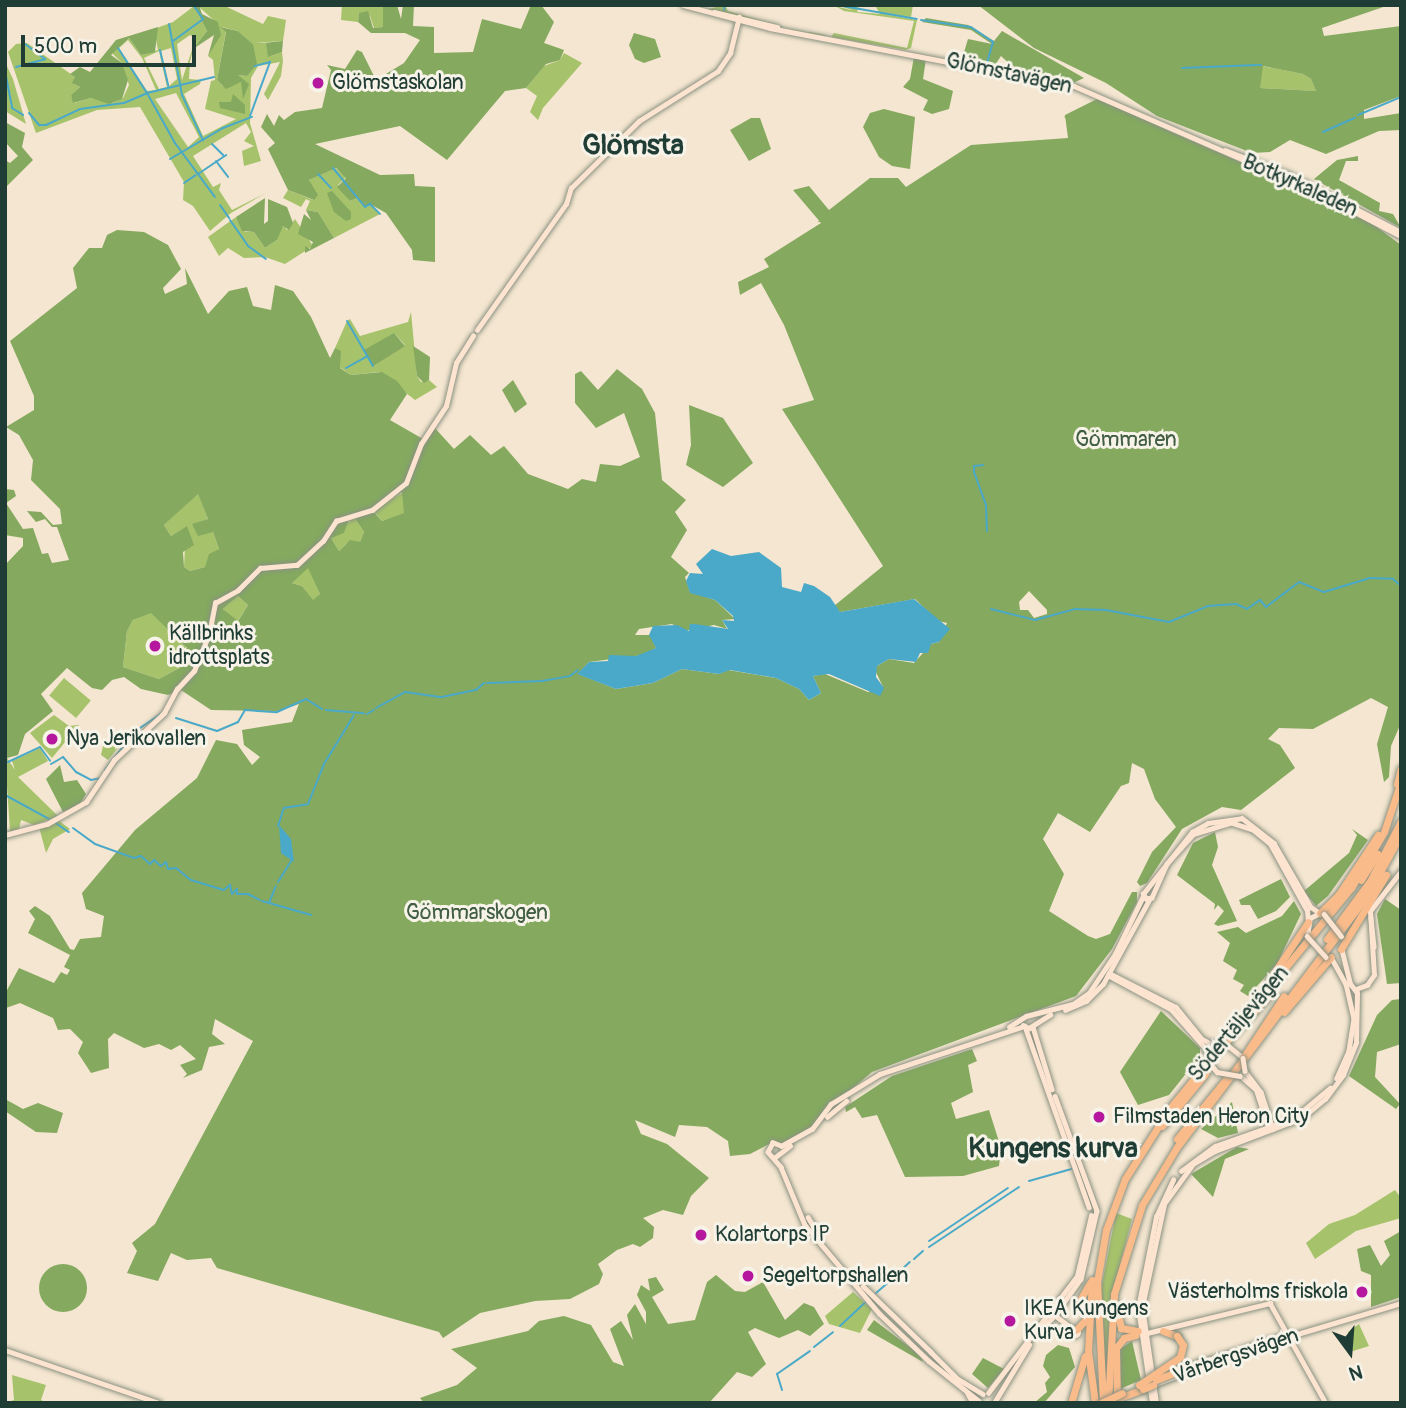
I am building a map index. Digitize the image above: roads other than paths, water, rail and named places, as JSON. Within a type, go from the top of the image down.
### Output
[{"type":"highway","points":[[1322,914],[1339,894],[1377,836],[1401,768]]},
{"type":"highway","name":"Södertäljevägen","points":[[1102,1403],[1095,1324],[1099,1264],[1112,1210],[1149,1136],[1358,878],[1384,832],[1401,781]]},
{"type":"highway","points":[[1226,1041],[1247,1021],[1368,870],[1401,796]]},
{"type":"highway","points":[[1243,1058],[1359,897],[1401,821]]},
{"type":"highway","name":"Södertäljevägen","points":[[1109,1403],[1114,1294],[1137,1216],[1158,1176],[1259,1035],[1367,896],[1401,834]]},
{"type":"highway","points":[[1341,949],[1401,843]]},
{"type":"highway","points":[[1226,1041],[1308,922]]},
{"type":"highway","points":[[1259,1035],[1328,957]]},
{"type":"highway","points":[[1099,1264],[1132,1173],[1157,1132],[1185,1100],[1209,1062]]},
{"type":"highway","points":[[1137,1216],[1159,1167],[1199,1108],[1227,1077]]},
{"type":"highway","points":[[1141,1333],[1119,1325],[1117,1301],[1129,1247],[1158,1176]]},
{"type":"highway","points":[[1093,1390],[1089,1313],[1092,1280],[1101,1235],[1112,1210]]},
{"type":"highway","points":[[1080,1300],[1092,1280]]},
{"type":"highway","points":[[1089,1313],[1075,1332],[1086,1355],[1095,1403]]},
{"type":"highway","points":[[1130,1403],[1141,1387],[1180,1357],[1183,1345],[1177,1336],[1161,1331]]},
{"type":"highway","points":[[1120,1398],[1116,1348],[1124,1338],[1141,1333]]},
{"type":"highway","points":[[1071,1403],[1086,1355]]},
{"type":"highway","points":[[1109,1403],[1201,1362]]},
{"type":"highway","points":[[1141,1387],[1153,1385]]},
{"type":"highway","points":[[1102,1403],[1120,1398]]},
{"type":"street","name":"Glömstavägen","points":[[682,5],[785,30],[1074,86],[1224,150]]},
{"type":"street","points":[[5,835],[69,814],[94,792],[114,760],[164,713],[176,690],[196,668],[215,603],[238,590],[260,568],[297,565],[337,521],[372,510],[406,483],[421,444],[446,406],[456,363],[472,336],[472,330],[477,330],[566,204],[571,188],[639,121],[715,74],[729,56],[739,19]]},
{"type":"street","name":"Botkyrkaleden","points":[[1224,150],[1401,234]]},
{"type":"street","name":"Botkyrkaleden","points":[[1224,150],[1266,164],[1401,234]]},
{"type":"street","points":[[1244,160],[1266,164],[1269,171]]},
{"type":"street","points":[[1237,822],[1242,829],[1257,832],[1275,850],[1307,911],[1307,936],[1328,957],[1346,991],[1353,1032],[1341,1074],[1315,1103],[1271,1128]]},
{"type":"street","points":[[1075,1332],[1054,1316],[1046,1315],[980,1402],[929,1354],[889,1311],[880,1306],[811,1226],[779,1153],[812,1129],[837,1105],[867,1083],[896,1067],[992,1034],[1033,1025],[1086,1000],[1108,974],[1167,864],[1194,834],[1224,823],[1237,822]]},
{"type":"street","points":[[1242,829],[1247,822]]},
{"type":"street","points":[[1024,1025],[1032,1017],[1077,1002],[1108,974],[1147,889],[1192,832],[1208,823],[1247,822],[1274,843],[1311,907],[1322,914],[1341,936],[1341,949],[1355,992],[1356,1042],[1341,1074],[1313,1110],[1271,1128],[1215,1146],[1183,1171],[1166,1191],[1156,1217],[1139,1290],[1141,1333],[1154,1403]]},
{"type":"street","points":[[1348,998],[1376,976],[1373,906],[1401,871]]},
{"type":"street","points":[[1147,889],[1153,894]]},
{"type":"street","points":[[1143,896],[1149,900]]},
{"type":"street","points":[[1308,922],[1322,914]]},
{"type":"street","points":[[1328,957],[1341,949]]},
{"type":"street","points":[[1108,974],[1176,1007],[1202,1039],[1212,1044]]},
{"type":"street","points":[[1108,974],[1171,1009],[1207,1050],[1209,1062],[1227,1077],[1240,1076],[1256,1090],[1271,1128]]},
{"type":"street","points":[[1346,991],[1355,992]]},
{"type":"street","points":[[1032,1017],[1050,1090]]},
{"type":"street","points":[[880,1306],[882,1315],[936,1361],[994,1402],[1054,1316],[1080,1270],[1093,1216],[1091,1207],[1053,1097],[1024,1025]]},
{"type":"street","points":[[1207,1050],[1212,1044],[1226,1041],[1243,1058],[1244,1071],[1261,1092],[1271,1128]]},
{"type":"street","points":[[1240,1076],[1244,1071]]},
{"type":"street","points":[[1269,1119],[1286,1121]]},
{"type":"street","points":[[1141,1333],[1161,1331],[1265,1301],[1273,1305],[1326,1403]]},
{"type":"street","name":"Vårbergsvägen","points":[[1201,1362],[1401,1302]]},
{"type":"street","points":[[882,1315],[889,1311]]},
{"type":"street","points":[[1141,1333],[1179,1326]]},
{"type":"street","points":[[1145,1352],[1148,1341],[1161,1331]]},
{"type":"street","points":[[1141,1333],[1154,1403]]},
{"type":"street","name":"Vårbergsvägen","points":[[1153,1385],[1269,1341]]},
{"type":"street","points":[[5,1350],[159,1403]]},
{"type":"street","points":[[964,1388],[973,1403]]},
{"type":"water","points":[[712,549],[731,556],[759,552],[781,568],[782,587],[801,592],[804,583],[814,586],[830,597],[840,612],[914,599],[950,629],[939,642],[931,644],[928,653],[920,653],[916,662],[889,659],[877,666],[876,677],[884,688],[880,696],[829,674],[813,676],[821,693],[809,700],[799,689],[776,678],[730,670],[719,674],[682,669],[653,683],[616,689],[577,674],[589,662],[608,661],[609,655],[636,656],[656,648],[649,635],[653,626],[677,625],[689,631],[690,624],[695,624],[728,629],[722,620],[734,621],[733,616],[715,600],[690,593],[686,581],[690,573],[703,574],[696,564]]},
{"type":"water","points":[[279,825],[291,839],[294,862],[281,853]]},
{"type":"waterway","points":[[724,10],[725,5]]},
{"type":"waterway","points":[[837,5],[917,19]]},
{"type":"waterway","points":[[173,41],[203,19],[194,6]]},
{"type":"waterway","points":[[921,20],[971,27],[993,42],[987,63]]},
{"type":"waterway","points":[[169,24],[182,95],[203,140]]},
{"type":"waterway","points":[[16,67],[45,59],[25,44]]},
{"type":"waterway","points":[[118,48],[147,93],[214,77]]},
{"type":"waterway","points":[[160,50],[168,86]]},
{"type":"waterway","points":[[250,116],[270,62],[255,66]]},
{"type":"waterway","points":[[1182,68],[1257,65]]},
{"type":"waterway","points":[[5,71],[12,108],[23,115]]},
{"type":"waterway","points":[[29,113],[39,125],[46,125],[80,109],[124,103],[147,93],[175,143],[215,197]]},
{"type":"waterway","points":[[1358,115],[1401,97]]},
{"type":"waterway","points":[[170,159],[223,128],[252,117]]},
{"type":"waterway","points":[[1323,132],[1355,118]]},
{"type":"waterway","points":[[212,144],[223,155]]},
{"type":"waterway","points":[[198,174],[226,155]]},
{"type":"waterway","points":[[216,161],[228,177]]},
{"type":"waterway","points":[[333,168],[365,207],[370,204],[380,214]]},
{"type":"waterway","points":[[318,174],[331,188]]},
{"type":"waterway","points":[[184,183],[196,175]]},
{"type":"waterway","points":[[220,205],[229,218]]},
{"type":"waterway","points":[[230,220],[248,246],[266,259]]},
{"type":"waterway","points":[[347,321],[373,366]]},
{"type":"waterway","points":[[346,368],[366,357]]},
{"type":"waterway","points":[[983,465],[974,466],[974,472],[986,505],[987,531]]},
{"type":"waterway","points":[[991,609],[1035,620],[1075,609],[1106,610],[1169,622],[1208,606],[1236,604],[1247,609],[1260,600],[1266,607],[1299,582],[1324,592],[1370,578],[1393,579],[1401,586]]},
{"type":"waterway","points":[[487,683],[542,681],[570,676],[578,670]]},
{"type":"waterway","points":[[376,708],[405,692],[442,697],[476,690],[484,683]]},
{"type":"waterway","points":[[176,718],[217,731],[238,722],[245,710],[277,712],[306,699],[322,709]]},
{"type":"waterway","points":[[326,710],[364,713]]},
{"type":"waterway","points":[[367,714],[374,710]]},
{"type":"waterway","points":[[134,732],[161,714]]},
{"type":"waterway","points":[[278,826],[284,808],[308,804],[324,764],[354,715]]},
{"type":"waterway","points":[[105,770],[132,735]]},
{"type":"waterway","points":[[8,762],[40,747],[50,761]]},
{"type":"waterway","points":[[51,764],[63,757],[76,772],[91,780],[101,778]]},
{"type":"waterway","points":[[5,795],[49,819]]},
{"type":"waterway","points":[[54,822],[69,832]]},
{"type":"waterway","points":[[73,828],[95,844],[134,858],[141,856],[150,864],[154,860],[161,866],[166,862],[168,869],[176,868],[191,880],[224,890],[230,885],[232,894],[237,889],[237,894],[248,894],[260,900]]},
{"type":"waterway","points":[[278,882],[291,861]]},
{"type":"waterway","points":[[269,903],[276,886]]},
{"type":"waterway","points":[[262,901],[311,915]]},
{"type":"waterway","points":[[1029,1181],[1071,1169]]},
{"type":"waterway","points":[[929,1247],[1019,1187]]},
{"type":"waterway","points":[[929,1241],[1008,1188]]},
{"type":"waterway","points":[[914,1259],[923,1251]]},
{"type":"waterway","points":[[898,1273],[910,1262]]},
{"type":"waterway","points":[[876,1293],[893,1278]]},
{"type":"waterway","points":[[840,1326],[865,1303]]},
{"type":"waterway","points":[[814,1347],[833,1332]]},
{"type":"waterway","points":[[782,1390],[777,1374],[810,1351]]},
{"type":"place","name":"Glömstaskolan","points":[[318,83]]},
{"type":"place","name":"Källbrinks idrottsplats","points":[[155,646]]},
{"type":"place","name":"Nya Jerikovallen","points":[[52,739]]},
{"type":"place","name":"Filmstaden Heron City","points":[[1099,1117]]},
{"type":"place","name":"Kolartorps IP","points":[[701,1235]]},
{"type":"place","name":"Segeltorpshallen","points":[[748,1276]]},
{"type":"place","name":"Västerholms friskola","points":[[1362,1292]]},
{"type":"place","name":"IKEA Kungens Kurva","points":[[1010,1321]]},
{"type":"district","name":"Glömsta","points":[[633,146]]},
{"type":"district","name":"Kungens kurva","points":[[1053,1149]]},
{"type":"park label","name":"Gömmaren","points":[[1126,440]]},
{"type":"park label","name":"Gömmarskogen","points":[[477,913]]}]
